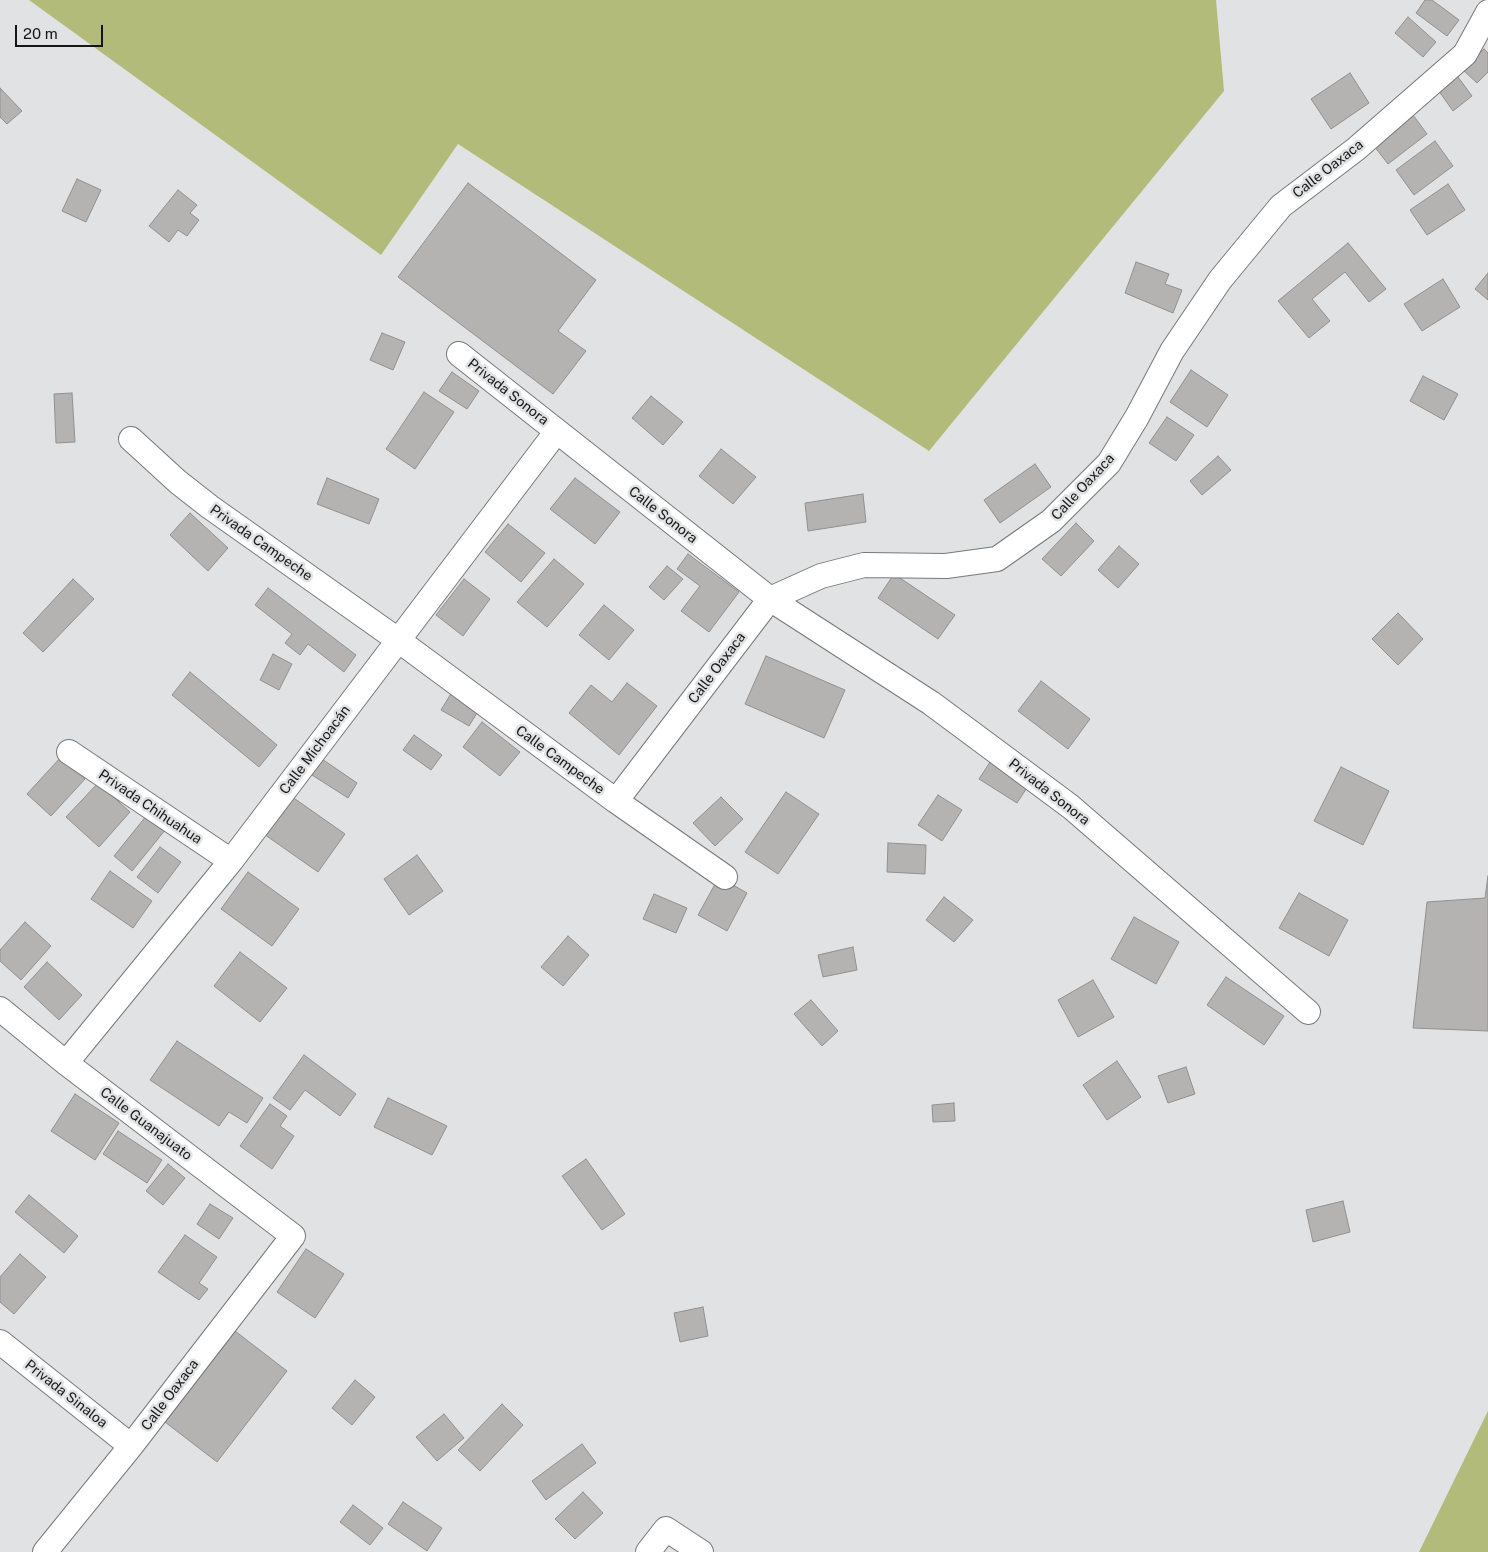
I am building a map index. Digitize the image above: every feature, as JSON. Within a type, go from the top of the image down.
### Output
[{"type":"street","name":"Calle Oaxaca","points":[[616,801],[770,599],[820,576],[864,565],[946,566],[998,559],[1051,522],[1109,463],[1137,417],[1172,351],[1220,280],[1281,206],[1356,149],[1465,54],[1488,12]]},
{"type":"street","name":"Privada Sonora","points":[[459,354],[557,431]]},
{"type":"street","name":"Calle Sonora","points":[[557,431],[770,599]]},
{"type":"street","name":"Calle Michoacán","points":[[66,1063],[231,861],[557,431]]},
{"type":"street","name":"Privada Campeche","points":[[131,439],[178,482],[210,507],[398,640]]},
{"type":"street","name":"Privada Sonora","points":[[770,599],[931,703],[1071,807],[1308,1012]]},
{"type":"street","name":"Calle Campeche","points":[[398,640],[616,801],[725,877]]},
{"type":"street","name":"Privada Chihuahua","points":[[69,752],[231,861]]},
{"type":"street","name":"Calle Guanajuato","points":[[0,1009],[66,1063],[293,1236]]},
{"type":"street","name":"Calle Oaxaca","points":[[45,1552],[131,1446],[293,1236]]},
{"type":"street","name":"Privada Sinaloa","points":[[0,1342],[131,1446]]},
{"type":"street","points":[[648,1552],[666,1529],[701,1552]]},
{"type":"green space","points":[[29,0],[1216,0],[1224,91],[929,451],[458,144],[381,255]]},
{"type":"green space","points":[[1488,1411],[1488,1552],[1419,1552]]},
{"type":"building","points":[[1425,0],[1432,0],[1459,20],[1447,36],[1416,13]]},
{"type":"building","points":[[1408,17],[1436,42],[1423,57],[1395,33]]},
{"type":"building","points":[[1484,49],[1488,53],[1488,72],[1477,83],[1463,70]]},
{"type":"building","points":[[1350,73],[1369,103],[1331,129],[1311,99]]},
{"type":"building","points":[[1455,73],[1472,96],[1453,111],[1436,87]]},
{"type":"building","points":[[0,88],[22,111],[7,124],[0,117]]},
{"type":"building","points":[[1413,115],[1427,134],[1388,164],[1374,146]]},
{"type":"building","points":[[1435,141],[1453,166],[1414,195],[1396,170]]},
{"type":"building","points":[[77,179],[101,190],[86,222],[62,211]]},
{"type":"building","points":[[468,183],[596,280],[558,331],[586,351],[553,394],[398,277]]},
{"type":"building","points":[[1448,184],[1465,210],[1427,235],[1410,210]]},
{"type":"building","points":[[178,190],[197,205],[190,213],[199,220],[187,236],[178,230],[169,242],[149,226]]},
{"type":"building","points":[[1348,243],[1386,289],[1369,302],[1345,272],[1312,299],[1330,321],[1309,338],[1278,301]]},
{"type":"building","points":[[1136,262],[1169,274],[1165,284],[1182,290],[1173,313],[1125,293]]},
{"type":"building","points":[[1488,273],[1488,300],[1475,289]]},
{"type":"building","points":[[1443,279],[1460,307],[1422,331],[1404,304]]},
{"type":"building","points":[[382,333],[405,342],[393,370],[370,360]]},
{"type":"building","points":[[1191,370],[1228,395],[1207,427],[1170,402]]},
{"type":"building","points":[[452,372],[479,391],[467,409],[439,391]]},
{"type":"building","points":[[1423,376],[1458,394],[1444,420],[1410,401]]},
{"type":"building","points":[[424,392],[454,412],[415,469],[386,449]]},
{"type":"building","points":[[72,393],[75,442],[56,443],[54,394]]},
{"type":"building","points":[[651,396],[683,422],[663,445],[632,418]]},
{"type":"building","points":[[1167,417],[1194,435],[1176,461],[1149,443]]},
{"type":"building","points":[[721,449],[756,477],[733,504],[699,476]]},
{"type":"building","points":[[1218,456],[1231,470],[1202,495],[1190,481]]},
{"type":"building","points":[[1035,464],[1051,487],[1000,523],[984,500]]},
{"type":"building","points":[[327,478],[379,499],[369,524],[317,504]]},
{"type":"building","points":[[575,478],[620,512],[595,544],[550,509]]},
{"type":"building","points":[[863,494],[866,522],[808,531],[805,503]]},
{"type":"building","points":[[190,513],[228,548],[208,571],[170,535]]},
{"type":"building","points":[[1076,523],[1094,541],[1061,576],[1042,559]]},
{"type":"building","points":[[508,524],[545,553],[521,582],[485,552]]},
{"type":"building","points":[[1119,546],[1139,564],[1118,588],[1098,570]]},
{"type":"building","points":[[688,554],[739,592],[709,632],[681,611],[700,586],[677,569]]},
{"type":"building","points":[[554,559],[584,584],[547,627],[517,602]]},
{"type":"building","points":[[667,566],[683,579],[664,600],[649,587]]},
{"type":"building","points":[[894,574],[955,615],[938,639],[878,598]]},
{"type":"building","points":[[73,579],[94,599],[43,652],[23,633]]},
{"type":"building","points":[[464,579],[490,599],[463,636],[436,615]]},
{"type":"building","points":[[268,588],[356,655],[344,672],[308,644],[300,655],[285,643],[292,634],[255,605]]},
{"type":"building","points":[[604,605],[634,630],[609,660],[579,635]]},
{"type":"building","points":[[1398,613],[1423,639],[1398,665],[1372,639]]},
{"type":"building","points":[[273,654],[292,664],[279,690],[260,680]]},
{"type":"building","points":[[766,656],[845,690],[824,738],[745,704]]},
{"type":"building","points":[[190,672],[277,745],[259,767],[172,695]]},
{"type":"building","points":[[1041,681],[1090,719],[1068,749],[1018,711]]},
{"type":"building","points":[[627,683],[657,706],[619,755],[569,713],[591,685],[612,702]]},
{"type":"building","points":[[455,687],[483,703],[469,726],[441,710]]},
{"type":"building","points":[[482,722],[520,752],[500,776],[463,747]]},
{"type":"building","points":[[414,735],[442,755],[431,770],[403,750]]},
{"type":"building","points":[[994,756],[1032,780],[1017,803],[979,779]]},
{"type":"building","points":[[61,757],[85,779],[51,816],[27,794]]},
{"type":"building","points":[[322,759],[357,783],[348,798],[312,775]]},
{"type":"building","points":[[1341,767],[1389,791],[1363,845],[1314,821]]},
{"type":"building","points":[[98,783],[130,812],[99,847],[66,817]]},
{"type":"building","points":[[786,792],[819,814],[778,874],[745,852]]},
{"type":"building","points":[[288,794],[345,834],[318,872],[261,832]]},
{"type":"building","points":[[938,795],[962,810],[942,841],[918,825]]},
{"type":"building","points":[[721,797],[743,819],[715,846],[693,823]]},
{"type":"building","points":[[147,815],[166,829],[132,871],[114,856]]},
{"type":"building","points":[[888,843],[926,845],[925,874],[887,872]]},
{"type":"building","points":[[160,847],[181,862],[158,893],[137,877]]},
{"type":"building","points":[[417,855],[443,891],[409,915],[384,879]]},
{"type":"building","points":[[110,871],[152,901],[133,928],[91,899]]},
{"type":"building","points":[[248,872],[299,909],[272,946],[221,909]]},
{"type":"building","points":[[1488,876],[1488,1031],[1413,1028],[1427,902],[1485,898]]},
{"type":"building","points":[[719,877],[747,893],[727,931],[698,915]]},
{"type":"building","points":[[1299,893],[1348,920],[1329,956],[1279,928]]},
{"type":"building","points":[[654,894],[687,908],[676,933],[643,919]]},
{"type":"building","points":[[944,897],[973,920],[954,942],[926,920]]},
{"type":"building","points":[[1134,917],[1179,942],[1156,984],[1111,959]]},
{"type":"building","points":[[25,922],[51,946],[21,980],[0,961],[0,950]]},
{"type":"building","points":[[568,936],[589,955],[563,986],[541,967]]},
{"type":"building","points":[[853,947],[857,970],[823,977],[818,955]]},
{"type":"building","points":[[240,952],[287,988],[260,1022],[214,986]]},
{"type":"building","points":[[47,962],[82,995],[59,1020],[24,987]]},
{"type":"building","points":[[1226,977],[1284,1016],[1264,1045],[1207,1005]]},
{"type":"building","points":[[1093,980],[1114,1017],[1078,1037],[1058,1000]]},
{"type":"building","points":[[811,1000],[838,1031],[822,1046],[794,1014]]},
{"type":"building","points":[[177,1041],[263,1098],[247,1123],[229,1112],[219,1126],[150,1080]]},
{"type":"building","points":[[304,1055],[356,1094],[340,1116],[305,1090],[290,1110],[273,1098]]},
{"type":"building","points":[[1117,1061],[1141,1097],[1107,1120],[1083,1085]]},
{"type":"building","points":[[1186,1067],[1195,1094],[1168,1103],[1158,1076]]},
{"type":"building","points":[[75,1094],[119,1123],[95,1160],[51,1131]]},
{"type":"building","points":[[388,1098],[447,1126],[432,1155],[374,1127]]},
{"type":"building","points":[[954,1103],[955,1121],[933,1122],[932,1105]]},
{"type":"building","points":[[270,1104],[287,1116],[280,1126],[294,1136],[272,1169],[240,1146]]},
{"type":"building","points":[[118,1131],[162,1160],[147,1183],[103,1154]]},
{"type":"building","points":[[586,1159],[625,1214],[602,1230],[562,1176]]},
{"type":"building","points":[[168,1164],[185,1178],[163,1205],[146,1191]]},
{"type":"building","points":[[29,1195],[78,1236],[64,1253],[15,1212]]},
{"type":"building","points":[[1343,1201],[1350,1232],[1313,1242],[1306,1210]]},
{"type":"building","points":[[210,1204],[233,1218],[219,1239],[197,1224]]},
{"type":"building","points":[[185,1235],[217,1257],[199,1283],[208,1289],[199,1300],[158,1272]]},
{"type":"building","points":[[306,1249],[344,1274],[315,1318],[277,1292]]},
{"type":"building","points":[[20,1254],[46,1277],[14,1314],[0,1302],[0,1277]]},
{"type":"building","points":[[703,1307],[708,1336],[680,1342],[674,1313]]},
{"type":"building","points":[[235,1331],[287,1371],[217,1462],[165,1422]]},
{"type":"building","points":[[355,1380],[375,1397],[352,1425],[332,1408]]},
{"type":"building","points":[[502,1404],[523,1425],[480,1471],[458,1450]]},
{"type":"building","points":[[444,1414],[464,1438],[437,1461],[416,1437]]},
{"type":"building","points":[[582,1444],[596,1463],[546,1500],[532,1481]]},
{"type":"building","points":[[583,1492],[603,1513],[575,1539],[555,1519]]},
{"type":"building","points":[[403,1502],[442,1528],[427,1551],[388,1524]]},
{"type":"building","points":[[353,1505],[383,1528],[370,1545],[340,1522]]}]
